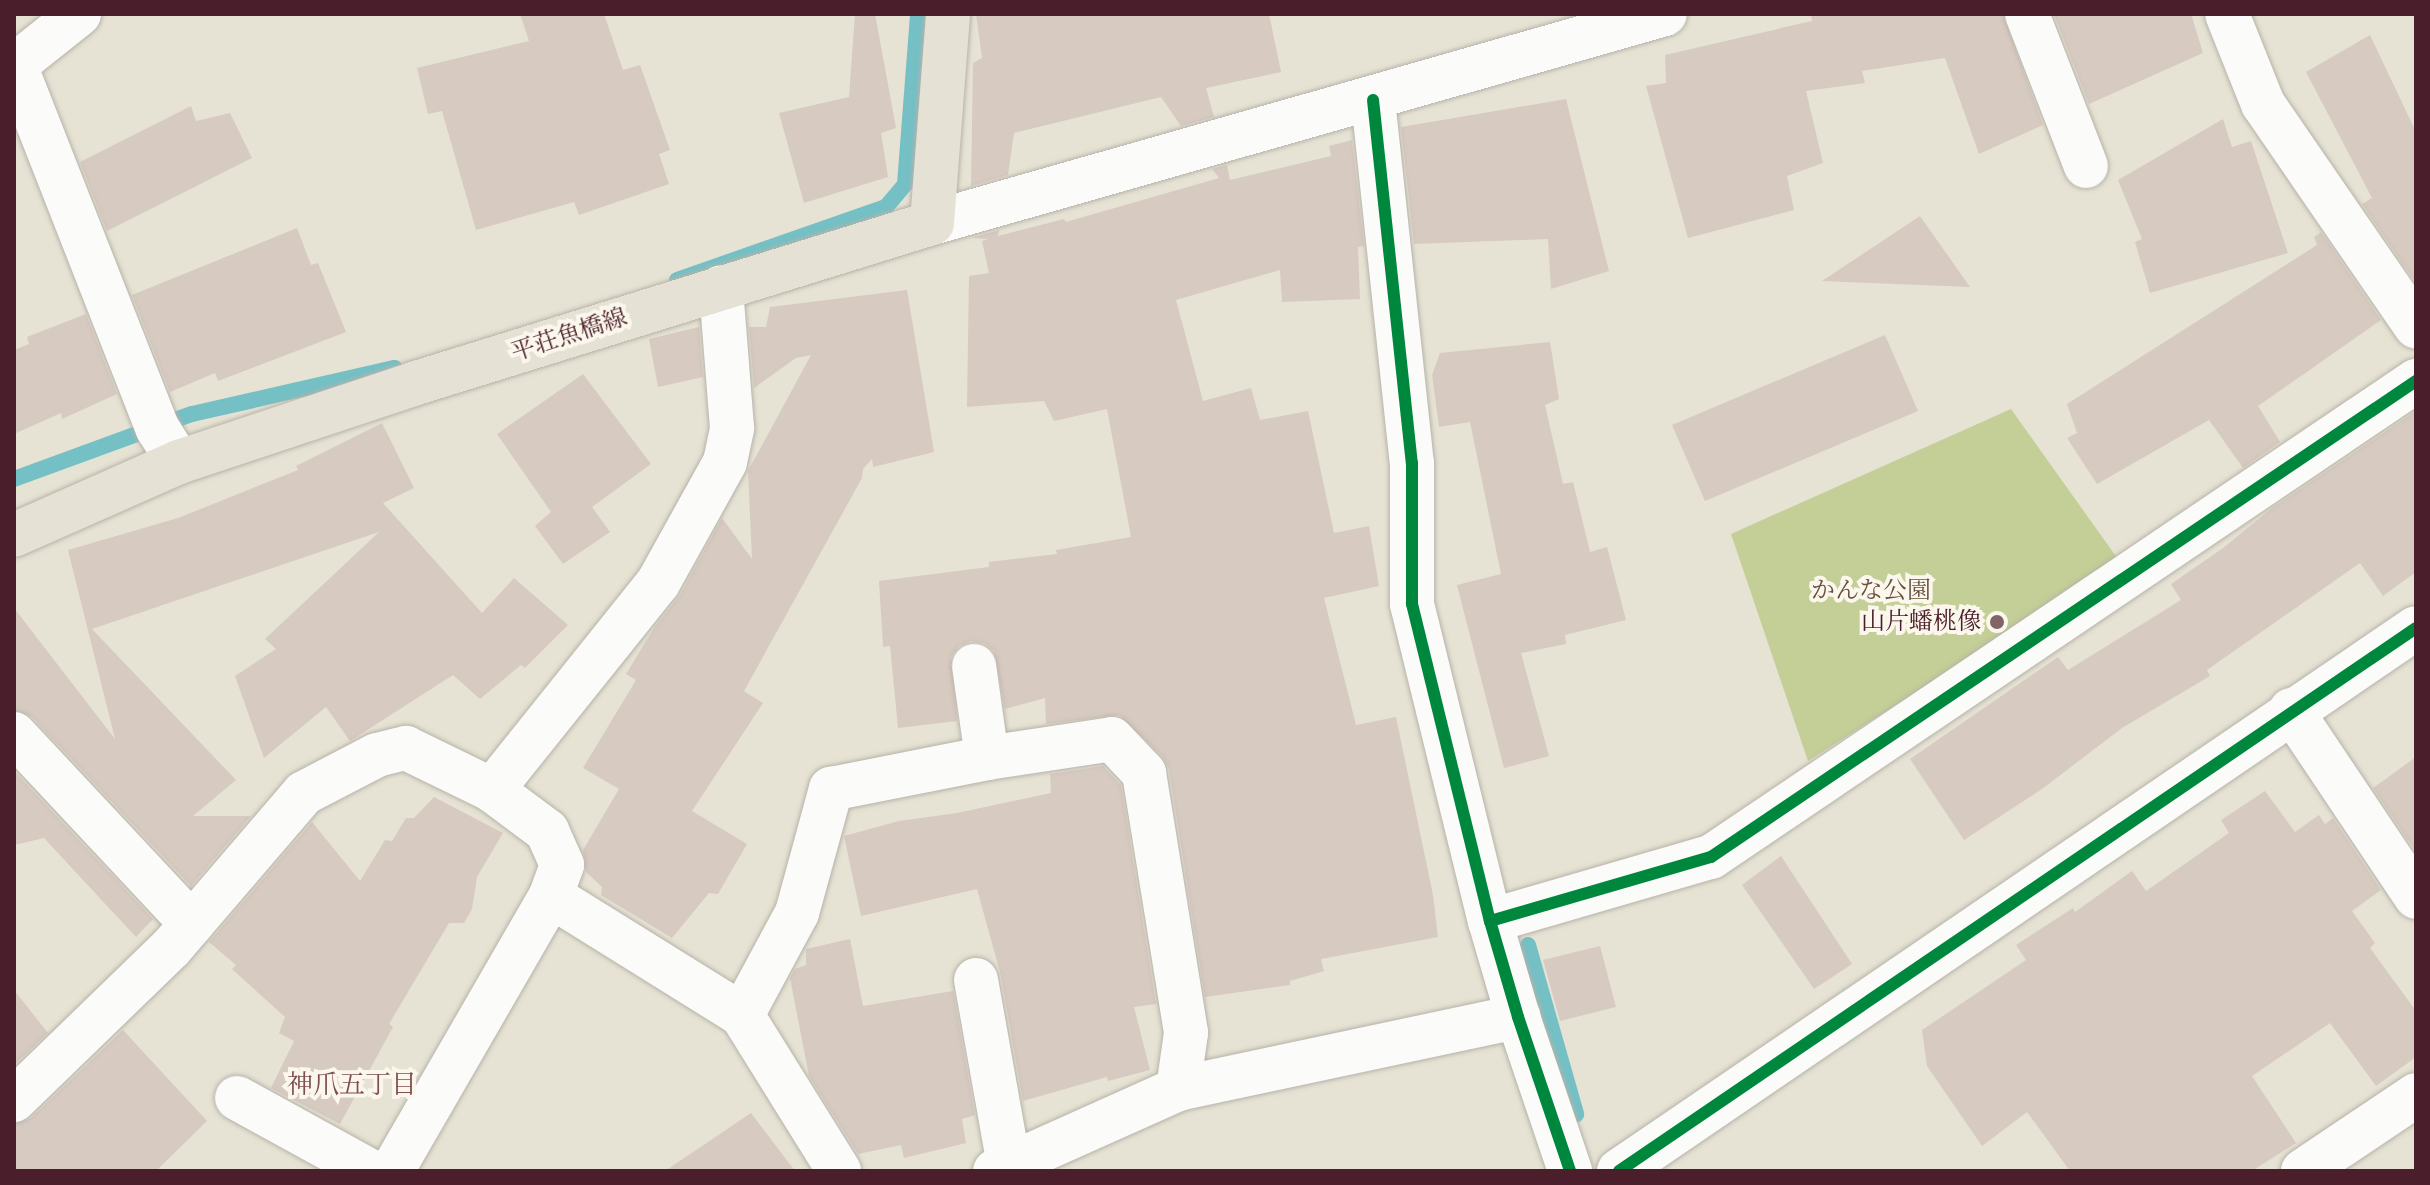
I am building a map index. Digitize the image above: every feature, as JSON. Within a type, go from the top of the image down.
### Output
[{"type":"main road","points":[[932,223],[948,14]]},
{"type":"main road","name":"平荘魚橋線","points":[[14,535],[171,449],[932,223]]},
{"type":"street","points":[[79,14],[15,66],[171,449]]},
{"type":"street","points":[[932,223],[1373,100],[1665,14]]},
{"type":"street","points":[[2027,14],[2086,166]]},
{"type":"street","points":[[2227,14],[2263,104],[2414,321]]},
{"type":"street","points":[[1373,100],[1412,463],[1412,604],[1490,921],[1518,1017],[1570,1171]]},
{"type":"street","points":[[492,790],[658,583],[725,462],[732,428],[721,287]]},
{"type":"street","points":[[1490,921],[1711,857],[2416,381]]},
{"type":"street","points":[[1619,1171],[2291,710],[2416,628]]},
{"type":"street","points":[[974,666],[987,758]]},
{"type":"street","points":[[2291,710],[2416,897]]},
{"type":"street","points":[[14,734],[192,924]]},
{"type":"street","points":[[742,1015],[797,913],[831,789],[987,758],[1112,739],[1144,773],[1186,1033],[1178,1089]]},
{"type":"street","points":[[14,1100],[192,924],[304,793],[377,755],[406,748],[492,790],[547,831],[562,865],[551,896],[392,1171]]},
{"type":"street","points":[[551,896],[742,1015],[839,1171]]},
{"type":"street","points":[[976,980],[1002,1168],[1178,1089],[1518,1017]]},
{"type":"street","points":[[2303,1171],[2416,1095]]},
{"type":"street","points":[[237,1098],[370,1171]]},
{"type":"green space","name":"かんな公園","points":[[2011,409],[2120,562],[1808,761],[1731,534]]},
{"type":"building","points":[[520,14],[604,14],[623,70],[640,65],[670,150],[659,154],[669,184],[579,215],[574,202],[476,230],[442,111],[428,114],[417,68],[529,41]]},
{"type":"building","points":[[855,14],[875,14],[896,128],[881,133],[888,177],[804,203],[779,113],[849,97]]},
{"type":"building","points":[[976,14],[1269,14],[1281,72],[1206,88],[1214,117],[1181,126],[1161,97],[1014,133],[1008,175],[971,186],[973,63],[982,58]]},
{"type":"building","points":[[1811,14],[2003,14],[2043,125],[1979,154],[1945,58],[1862,71],[1865,83],[1806,91],[1823,163],[1787,176],[1794,210],[1688,238],[1646,86],[1666,83],[1665,55],[1812,21]]},
{"type":"building","points":[[2054,14],[2191,14],[2203,53],[2089,104]]},
{"type":"building","points":[[2370,35],[2416,132],[2416,283],[2362,204],[2372,198],[2306,72]]},
{"type":"building","points":[[1566,99],[1609,271],[1551,289],[1548,239],[1414,244],[1401,127]]},
{"type":"building","points":[[191,106],[196,121],[230,113],[252,158],[107,231],[80,162]]},
{"type":"building","points":[[2223,119],[2232,147],[2251,141],[2288,253],[2150,293],[2135,242],[2142,239],[2118,180]]},
{"type":"building","points":[[1352,140],[1364,246],[1358,247],[1360,299],[1282,302],[1280,270],[1176,300],[1203,401],[1251,388],[1260,420],[1308,411],[1334,533],[1369,526],[1379,586],[1324,598],[1356,725],[1396,717],[1433,895],[1438,937],[1321,959],[1324,971],[1290,981],[1290,985],[1205,997],[1169,769],[1162,756],[1119,715],[1046,724],[1045,698],[1005,709],[994,651],[984,643],[971,641],[959,646],[951,657],[957,721],[898,728],[890,646],[883,647],[879,581],[989,567],[989,562],[1057,554],[1056,550],[1131,537],[1107,409],[1054,421],[1044,401],[967,407],[969,276],[989,273],[982,241],[988,239],[972,238],[999,230],[998,236],[1064,219],[1066,222],[1219,178],[1212,169],[1227,165],[1230,180],[1331,156],[1329,146]]},
{"type":"building","points":[[1920,216],[1970,287],[1822,281]]},
{"type":"building","points":[[297,228],[311,265],[318,263],[346,332],[218,381],[215,373],[170,392],[132,295]]},
{"type":"building","points":[[2321,232],[2381,320],[2258,406],[2280,442],[2243,468],[2209,420],[2097,484],[2067,438],[2077,433],[2067,404],[2317,245],[2314,237]]},
{"type":"building","points":[[907,290],[934,452],[873,467],[872,459],[863,469],[862,478],[744,691],[763,703],[692,811],[747,844],[718,894],[709,893],[672,938],[601,895],[602,887],[586,872],[583,850],[619,789],[583,768],[636,680],[626,674],[654,628],[680,595],[722,518],[752,559],[748,471],[811,355],[796,358],[754,388],[749,327],[766,327],[770,307]]},
{"type":"building","points":[[86,314],[117,394],[62,419],[61,413],[14,434],[14,350],[29,344],[27,337]]},
{"type":"building","points":[[699,327],[703,377],[658,387],[649,339]]},
{"type":"building","points":[[1885,335],[1918,411],[1705,501],[1672,425]]},
{"type":"building","points":[[1550,342],[1559,399],[1545,405],[1563,484],[1573,482],[1590,552],[1607,547],[1626,620],[1565,635],[1566,644],[1521,653],[1549,756],[1504,768],[1457,585],[1501,574],[1470,422],[1439,427],[1432,375],[1440,353]]},
{"type":"building","points":[[583,374],[651,464],[592,507],[610,532],[563,564],[535,526],[551,512],[497,434]]},
{"type":"building","points":[[2416,411],[2416,572],[2383,596],[2360,563],[2207,670],[2210,676],[2122,728],[2042,789],[1964,840],[1910,759],[2058,657],[2068,670],[2181,600],[2171,584],[2271,509]]},
{"type":"building","points":[[382,423],[414,488],[383,503],[482,613],[514,578],[568,625],[525,668],[521,665],[480,699],[453,675],[350,741],[326,707],[264,758],[235,676],[276,649],[265,639],[379,532],[92,629],[236,780],[193,816],[251,816],[191,886],[32,717],[14,710],[14,608],[115,739],[68,550],[178,518],[298,470],[296,466]]},
{"type":"building","points":[[2416,757],[2416,852],[2373,788]]},
{"type":"building","points":[[1103,766],[1121,785],[1156,1004],[1134,1007],[1150,1070],[1108,1081],[1107,1077],[1023,1101],[1001,976],[977,889],[861,916],[844,836],[899,821],[957,813],[1051,793],[1050,774]]},
{"type":"building","points":[[14,771],[153,919],[136,937],[44,838],[14,845]]},
{"type":"building","points":[[2265,791],[2295,832],[2319,815],[2325,824],[2333,818],[2381,890],[2352,911],[2375,943],[2370,948],[2416,1011],[2416,1057],[2376,1086],[2330,1023],[2252,1076],[2296,1143],[2252,1171],[2070,1171],[2027,1112],[1982,1146],[1927,1066],[1922,1030],[2026,960],[2016,945],[2073,908],[2075,912],[2132,871],[2146,891],[2229,833],[2221,820]]},
{"type":"building","points":[[434,797],[503,833],[477,877],[472,909],[464,923],[449,923],[389,1024],[393,1027],[340,1124],[271,1088],[294,1041],[279,1033],[285,1017],[232,969],[236,965],[209,942],[312,822],[360,881],[385,840],[392,841],[406,818],[414,818]]},
{"type":"building","points":[[1781,856],[1852,964],[1814,989],[1742,885]]},
{"type":"building","points":[[850,939],[863,1006],[953,991],[975,1115],[962,1119],[966,1143],[904,1158],[901,1145],[858,1154],[809,1076],[790,978],[795,969],[806,965],[806,949]]},
{"type":"building","points":[[1600,946],[1616,1007],[1560,1021],[1543,960]]},
{"type":"building","points":[[14,990],[48,1033],[14,1065]]},
{"type":"building","points":[[123,1030],[207,1121],[156,1171],[14,1171],[14,1124],[31,1118]]},
{"type":"building","points":[[751,1113],[795,1171],[665,1171]]},
{"type":"waterway","points":[[677,280],[886,207],[905,184],[918,14]]},
{"type":"waterway","points":[[14,479],[192,414],[395,368]]},
{"type":"waterway","points":[[1528,945],[1576,1114]]},
{"type":"cycle path","points":[[1373,100],[1412,463],[1412,604],[1490,921],[1518,1017],[1570,1171]]},
{"type":"cycle path","points":[[1490,921],[1711,857],[2416,381]]},
{"type":"cycle path","points":[[1619,1171],[2416,628]]},
{"type":"place","name":"山片蟠桃像","points":[[1997,622]]},
{"type":"district","name":"神爪五丁目","points":[[352,1085]]}]
